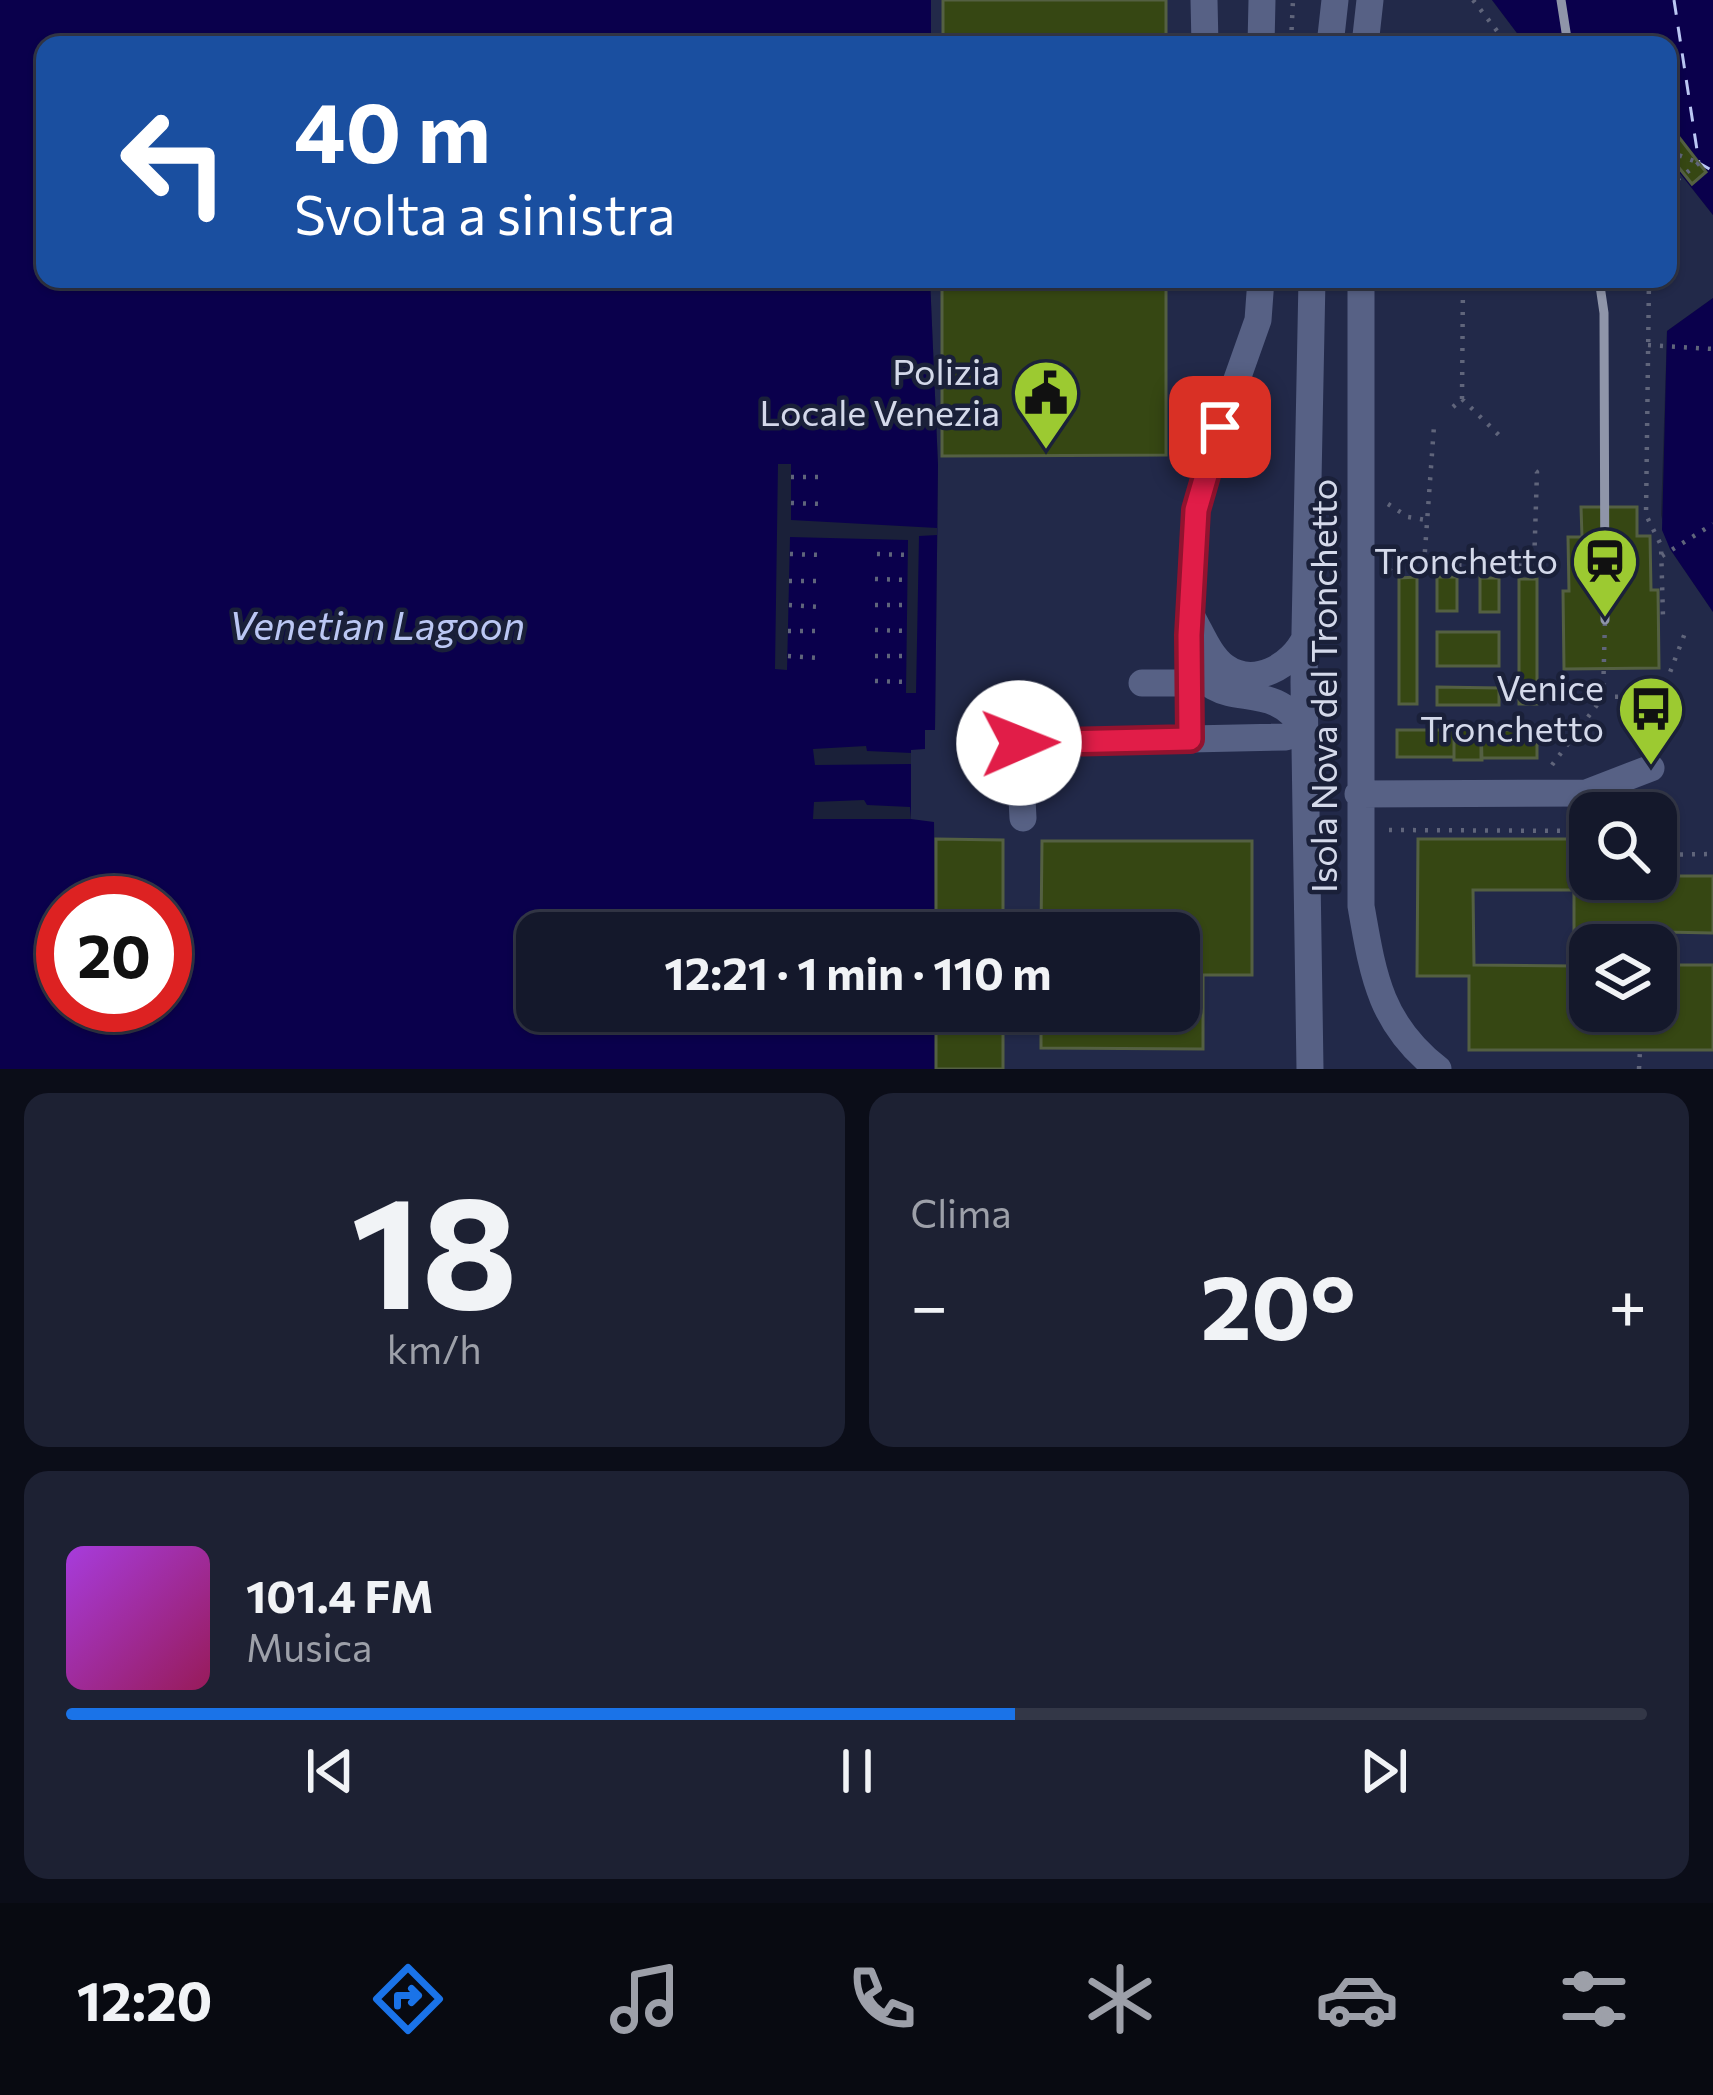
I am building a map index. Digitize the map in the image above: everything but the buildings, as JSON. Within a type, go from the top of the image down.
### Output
[{"type":"street","points":[[1204,0],[1205,36]]},
{"type":"street","points":[[1262,0],[1262,36]]},
{"type":"street","points":[[1331,36],[1335,0]]},
{"type":"street","points":[[1366,36],[1370,0]]},
{"type":"street","points":[[1190,739],[1196,510],[1209,458],[1258,320],[1260,288]]},
{"type":"street","name":"Isola Nova del Tronchetto","points":[[1310,1069],[1295,733],[1305,638],[1312,288]]},
{"type":"street","name":"Isola Nova del Tronchetto","points":[[1361,288],[1361,906],[1371,967],[1395,1027],[1414,1051],[1438,1069]]},
{"type":"street","points":[[1193,619],[1216,658],[1238,674],[1264,673],[1287,664],[1305,638]]},
{"type":"street","points":[[1023,818],[1019,743],[1295,733],[1292,710],[1280,702],[1215,688],[1195,668],[1190,651]]},
{"type":"street","points":[[1142,683],[1189,683]]},
{"type":"street","points":[[1358,794],[1586,793],[1651,768]]},
{"type":"path","points":[[1292,36],[1294,0]]},
{"type":"path","points":[[1473,0],[1501,36]]},
{"type":"path","points":[[1677,154],[1699,163],[1677,181]]},
{"type":"path","points":[[1463,288],[1462,399],[1503,439]]},
{"type":"path","points":[[1649,288],[1646,515],[1660,545],[1663,617],[1668,621]]},
{"type":"path","points":[[1648,345],[1713,349]]},
{"type":"path","points":[[1453,406],[1462,399]]},
{"type":"path","points":[[1434,425],[1424,565],[1534,566],[1537,472],[1533,469]]},
{"type":"path","points":[[791,477],[823,477]]},
{"type":"path","points":[[790,503],[822,504]]},
{"type":"path","points":[[1661,556],[1713,524]]},
{"type":"path","points":[[790,554],[820,555]]},
{"type":"path","points":[[877,554],[908,555]]},
{"type":"path","points":[[875,579],[908,580]]},
{"type":"path","points":[[789,580],[820,580]]},
{"type":"path","points":[[789,605],[820,607]]},
{"type":"path","points":[[875,605],[908,605]]},
{"type":"path","points":[[1566,746],[1603,698],[1605,620]]},
{"type":"path","points":[[875,630],[907,631]]},
{"type":"path","points":[[788,631],[820,631]]},
{"type":"path","points":[[1603,698],[1661,696],[1685,634]]},
{"type":"path","points":[[788,656],[819,658]]},
{"type":"path","points":[[875,656],[907,656]]},
{"type":"path","points":[[875,681],[907,682]]},
{"type":"path","points":[[1377,830],[1569,832]]},
{"type":"path","points":[[1677,854],[1713,854]]},
{"type":"path","points":[[1639,1069],[1640,1050]]},
{"type":"shaded area","points":[[931,0],[1492,0],[1519,36],[931,36]]},
{"type":"shaded area","points":[[1677,169],[1713,215],[1713,298],[1667,331],[1661,515],[1670,549],[1713,612],[1713,1069],[935,1069],[935,1032],[1200,1032],[1200,912],[935,912],[934,823],[911,822],[911,750],[924,730],[935,729],[938,465],[930,288],[1677,288]]},
{"type":"water","name":"Venetian Lagoon","points":[[0,0],[931,0],[931,36],[36,36],[36,288],[930,288],[938,465],[935,730],[925,730],[925,749],[911,750],[911,819],[934,822],[935,912],[516,912],[516,1032],[935,1032],[935,1069],[0,1069]]},
{"type":"water","points":[[1492,0],[1713,0],[1713,215],[1677,169],[1677,36],[1519,36]]},
{"type":"water","points":[[1713,298],[1713,612],[1662,530],[1667,331]]},
{"type":"pier","points":[[778,464],[791,464],[791,520],[937,528],[937,535],[919,536],[916,693],[906,693],[908,540],[790,537],[787,670],[775,669]]},
{"type":"pier","points":[[866,746],[867,751],[911,753],[911,764],[815,765],[813,749]]},
{"type":"pier","points":[[864,800],[867,805],[910,807],[911,819],[813,819],[814,802]]},
{"type":"ferry route","points":[[1674,0],[1699,163],[1713,171]]},
{"type":"railway","points":[[1561,0],[1567,36]]},
{"type":"railway","points":[[1600,288],[1605,620]]},
{"type":"place","name":"Polizia Locale Venezia","points":[[1046,452]]},
{"type":"place","name":"Tronchetto","points":[[1605,620]]},
{"type":"place","name":"Venice Tronchetto","points":[[1651,768]]},
{"type":"route","points":[[1019,743],[1190,739],[1189,635],[1196,510],[1220,427]]}]
